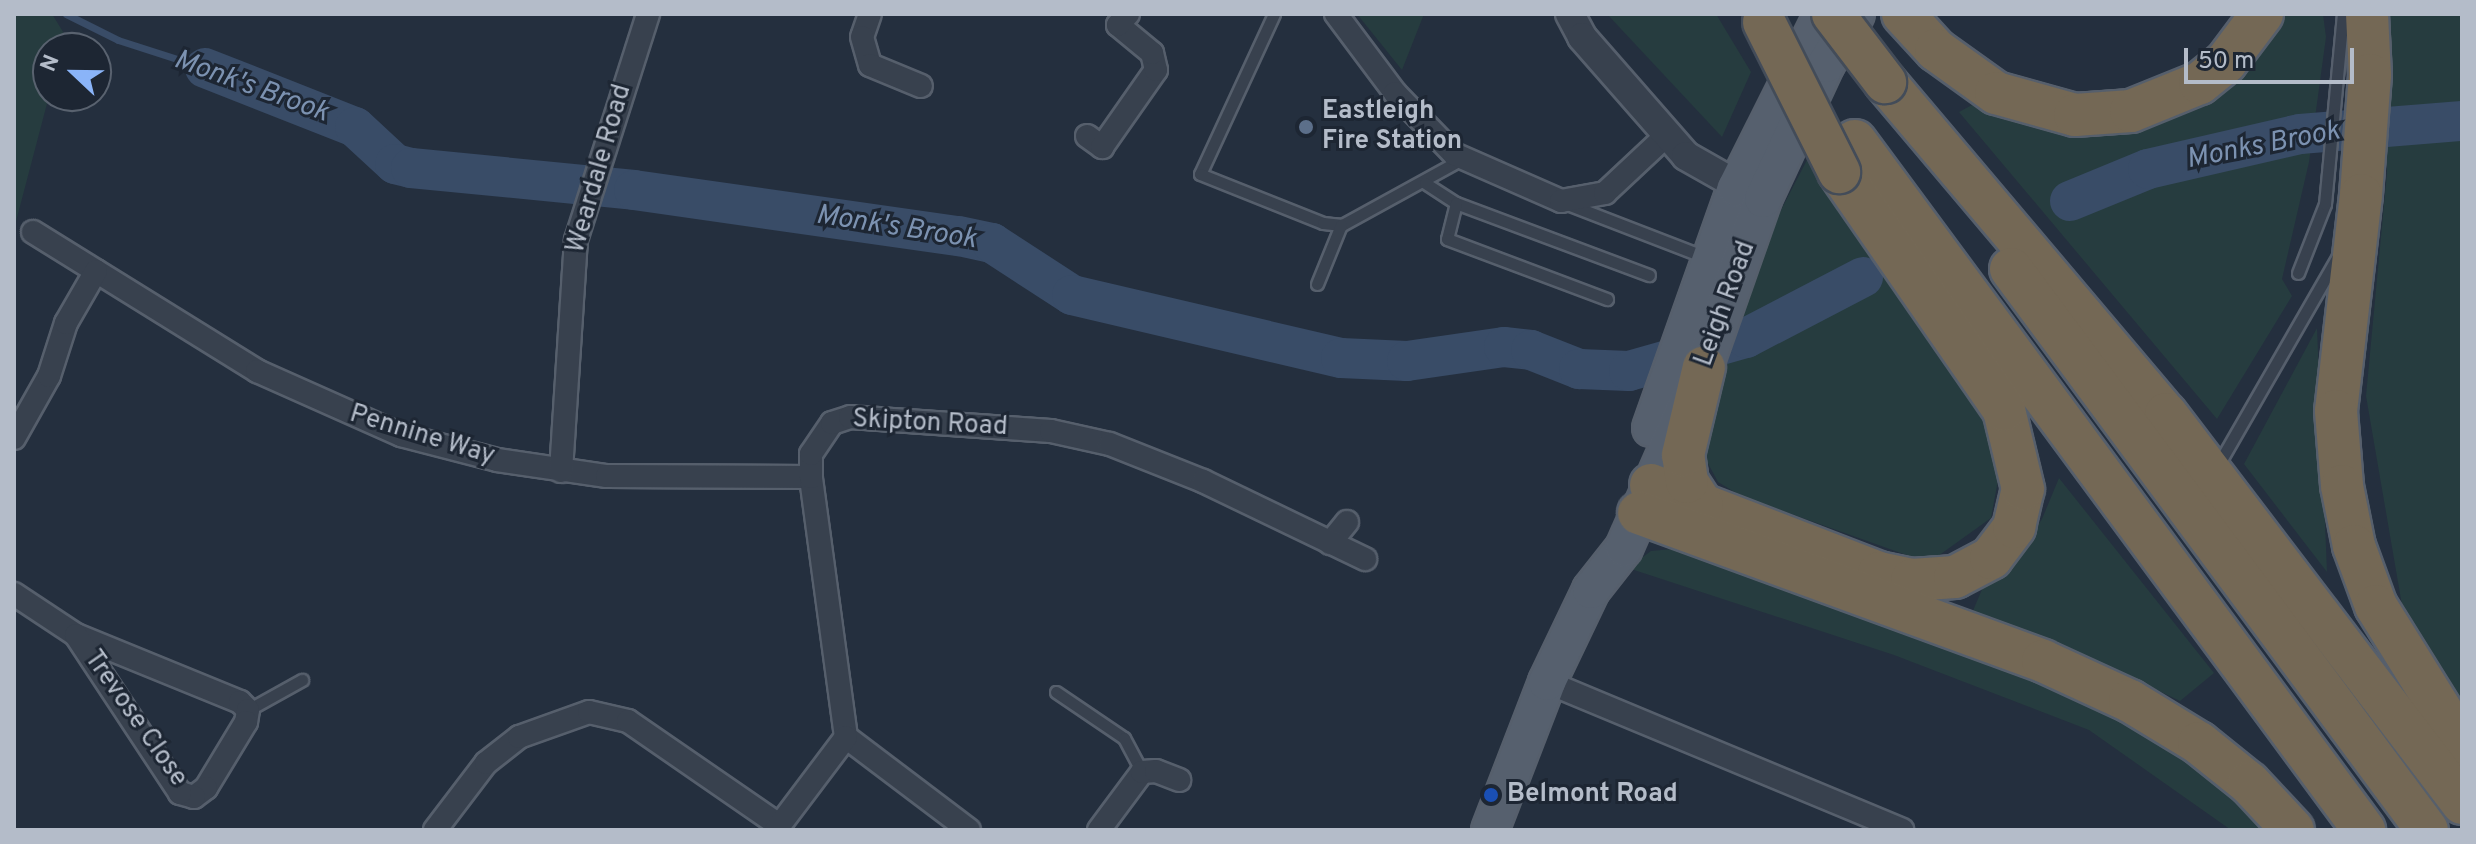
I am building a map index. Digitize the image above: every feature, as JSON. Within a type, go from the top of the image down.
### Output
[{"type":"highway","points":[[1833,14],[1929,140],[1975,219],[2427,830]]},
{"type":"highway","points":[[1907,20],[1996,93],[2046,110],[2103,114],[2131,111],[2200,83],[2226,62],[2262,14]]},
{"type":"highway","points":[[2367,14],[2356,71],[2336,411],[2342,486],[2354,546],[2376,606],[2462,744]]},
{"type":"highway","points":[[1635,507],[1702,505],[1879,573],[1912,580],[1955,577],[1991,558],[2014,527],[2023,489],[2004,410],[1761,18]]},
{"type":"highway","points":[[1929,140],[1980,192],[2213,473],[2462,803]]},
{"type":"highway","points":[[1847,156],[2364,830]]},
{"type":"highway","points":[[1687,375],[1683,455],[1687,482],[1702,505]]},
{"type":"highway","points":[[1635,507],[1880,605],[2043,661],[2130,701],[2211,753],[2293,830]]},
{"type":"main road","name":"Leigh Road","points":[[1687,375],[1691,322],[1725,264],[1750,193],[1823,14]]},
{"type":"main road","name":"Leigh Road","points":[[1750,193],[1856,14]]},
{"type":"main road","name":"Leigh Road","points":[[1490,830],[1547,682],[1635,507],[1687,375],[1726,307],[1725,264]]},
{"type":"main road","name":"Leigh Road","points":[[1591,590],[1604,535],[1635,507]]},
{"type":"street","name":"Weardale Road","points":[[561,471],[568,312],[586,205],[648,14]]},
{"type":"street","points":[[870,14],[862,37],[870,65],[921,86]]},
{"type":"street","points":[[1336,14],[1395,93],[1462,159],[1499,166],[1561,201],[1605,193],[1666,136]]},
{"type":"street","points":[[1570,14],[1582,37],[1686,156],[1750,193]]},
{"type":"street","points":[[1087,136],[1102,147],[1156,70],[1152,53],[1116,18]]},
{"type":"street","name":"Pennine Way","points":[[33,232],[257,371],[328,406],[401,435],[561,471],[712,480],[811,477]]},
{"type":"street","points":[[14,438],[49,376],[66,323],[96,271]]},
{"type":"street","name":"Skipton Road","points":[[846,737],[811,477],[811,454],[832,423],[850,417],[1051,431],[1110,444],[1203,481],[1365,559]]},
{"type":"street","points":[[1330,543],[1347,522]]},
{"type":"street","name":"Trevose Close","points":[[14,594],[76,635],[240,702],[248,710],[206,788],[194,797],[180,793],[76,635]]},
{"type":"street","points":[[1547,682],[1862,822],[1902,830]]},
{"type":"street","points":[[435,830],[486,763],[519,737],[589,712],[628,721],[777,828],[846,737],[964,828]]},
{"type":"street","points":[[1099,830],[1142,772],[1156,771],[1179,780]]},
{"type":"lane","points":[[1274,14],[1200,174],[1341,225]]},
{"type":"lane","points":[[2343,14],[2356,71]]},
{"type":"lane","points":[[1317,284],[1341,225],[1425,183],[1462,159]]},
{"type":"lane","points":[[1425,183],[1456,203],[1649,275]]},
{"type":"lane","points":[[2298,273],[2325,204],[2349,198]]},
{"type":"lane","points":[[2213,473],[2349,198]]},
{"type":"lane","points":[[1561,201],[1725,264]]},
{"type":"lane","points":[[1456,203],[1447,239],[1607,299]]},
{"type":"lane","points":[[248,710],[302,680]]},
{"type":"lane","points":[[1056,692],[1124,738],[1142,772]]},
{"type":"green space","points":[[14,14],[52,14],[63,32],[32,32],[32,112],[45,112],[14,229]]},
{"type":"green space","points":[[1357,14],[1424,14],[1402,70]]},
{"type":"green space","points":[[1607,14],[1716,14],[1751,72],[1722,137]]},
{"type":"green space","points":[[2286,14],[2323,14],[2326,37],[2309,162],[2282,279],[2292,296],[2217,419],[1959,112],[1972,105],[2071,130],[2157,125],[2198,109],[2239,79]]},
{"type":"green space","points":[[2382,14],[2462,14],[2462,720],[2403,611],[2366,396],[2387,173]]},
{"type":"green space","points":[[1808,158],[1985,401],[2001,464],[1991,518],[1938,556],[1915,558],[1741,496],[1718,482],[1704,456],[1712,394],[1770,231]]},
{"type":"green space","points":[[2317,328],[2327,572],[2244,464]]},
{"type":"green space","points":[[2059,478],[2214,673],[2180,701],[2062,645],[1972,613],[1983,587],[2012,563],[2042,519]]},
{"type":"green space","points":[[1672,549],[1981,657],[2110,712],[2216,779],[2274,830],[2231,830],[2089,730],[1894,655],[1628,568],[1651,551]]},
{"type":"waterway","name":"Monk's Brook","points":[[66,14],[118,40],[205,68]]},
{"type":"waterway","name":"Monk's Brook","points":[[205,68],[355,127],[395,164],[634,190],[959,236],[992,243],[1072,295],[1341,358],[1407,361],[1504,347],[1531,350],[1579,369],[1629,371],[1746,338],[1863,277]]},
{"type":"waterway","name":"Monks Brook","points":[[2070,201],[2148,169],[2300,134],[2462,121]]},
{"type":"place","name":"Eastleigh Fire Station","points":[[1306,127]]},
{"type":"place","name":"Belmont Road","points":[[1491,795]]}]
